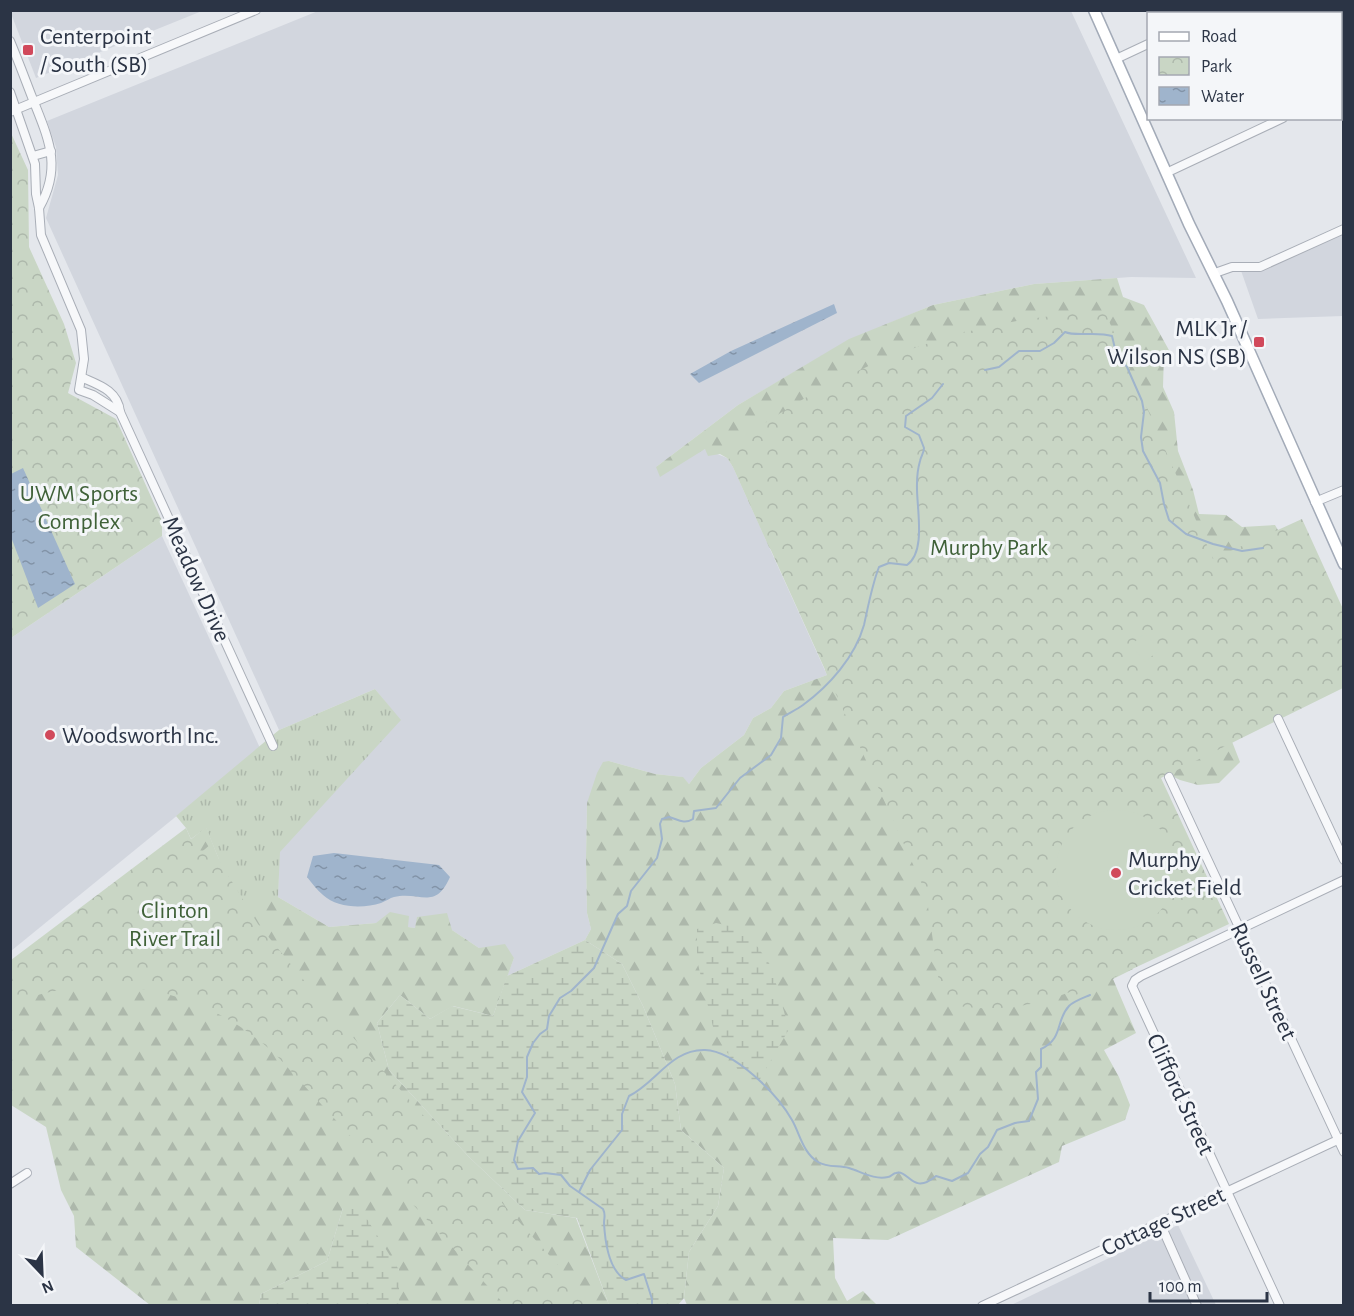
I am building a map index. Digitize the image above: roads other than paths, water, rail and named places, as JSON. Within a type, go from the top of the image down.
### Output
[{"type":"main road","points":[[1094,10],[1189,224],[1215,273],[1344,564]]},
{"type":"street","points":[[14,111],[256,10]]},
{"type":"street","points":[[11,44],[51,151],[51,177],[46,196],[39,208]]},
{"type":"street","points":[[1116,59],[1147,45]]},
{"type":"street","points":[[10,92],[14,111],[33,156],[41,235],[81,330],[84,354],[83,378],[79,390],[93,395],[120,412]]},
{"type":"street","points":[[1166,173],[1279,120]]},
{"type":"street","points":[[33,156],[51,151]]},
{"type":"street","points":[[1215,273],[1232,267],[1260,267],[1344,229]]},
{"type":"street","name":"Meadow Drive","points":[[83,378],[110,392],[117,400],[120,412],[273,746]]},
{"type":"street","points":[[1316,502],[1344,490]]},
{"type":"street","points":[[1278,719],[1344,860]]},
{"type":"street","name":"Russell Street","points":[[1169,777],[1341,1138],[1344,1152]]},
{"type":"street","points":[[1240,929],[1344,880]]},
{"type":"street","name":"Clifford Street","points":[[1240,929],[1135,980],[1132,986],[1280,1305]]},
{"type":"street","name":"Cottage Street","points":[[982,1305],[1341,1138]]},
{"type":"street","points":[[10,1184],[27,1173]]},
{"type":"street","points":[[1160,1223],[1197,1305]]},
{"type":"water","points":[[834,304],[837,313],[699,383],[690,374],[731,351]]},
{"type":"water","points":[[23,468],[75,584],[38,608],[11,537],[11,474]]},
{"type":"water","points":[[334,853],[439,865],[450,877],[439,894],[433,897],[403,896],[366,906],[343,905],[323,895],[307,877],[313,856]]},
{"type":"waterway","points":[[985,370],[999,367],[1019,351],[1040,351],[1054,343],[1065,332],[1112,336],[1116,353],[1127,367],[1142,401],[1143,451],[1160,483],[1169,520],[1186,534],[1213,544],[1242,551],[1263,548]]},
{"type":"waterway","points":[[652,1306],[644,1274],[626,1280],[620,1276],[612,1263],[605,1238],[603,1209],[570,1186],[561,1175],[539,1174],[533,1168],[518,1169],[514,1160],[518,1141],[535,1113],[522,1092],[527,1077],[527,1057],[533,1043],[547,1029],[549,1016],[560,998],[571,991],[594,968],[618,914],[627,906],[631,891],[657,858],[662,839],[660,824],[662,819],[669,817],[687,822],[693,819],[694,811],[716,808],[740,778],[771,755],[781,738],[783,717],[803,705],[822,689],[848,659],[860,637],[879,567],[889,563],[907,565],[913,558],[919,539],[917,475],[924,448],[919,435],[905,427],[906,416],[932,398],[943,384]]},
{"type":"waterway","points":[[579,1192],[590,1170],[622,1130],[622,1114],[629,1096],[673,1061],[693,1051],[705,1050],[717,1052],[729,1058],[766,1087],[792,1120],[809,1154],[818,1162],[883,1178],[900,1173],[916,1183],[928,1181],[936,1176],[952,1181],[968,1173],[980,1154],[988,1147],[997,1130],[1015,1123],[1029,1121],[1038,1099],[1036,1072],[1041,1067],[1041,1049],[1053,1040],[1069,1006],[1090,995]]},
{"type":"place","name":"Centerpoint / South (SB)","points":[[28,50]]},
{"type":"place","name":"MLK Jr / Wilson NS (SB)","points":[[1259,342]]},
{"type":"place","name":"Woodsworth Inc.","points":[[50,735]]},
{"type":"place","name":"Murphy Cricket Field","points":[[1116,873]]},
{"type":"park label","name":"UWM Sports Complex","points":[[79,507]]},
{"type":"park label","name":"Murphy Park","points":[[989,547]]},
{"type":"park label","name":"Clinton River Trail","points":[[175,924]]}]
